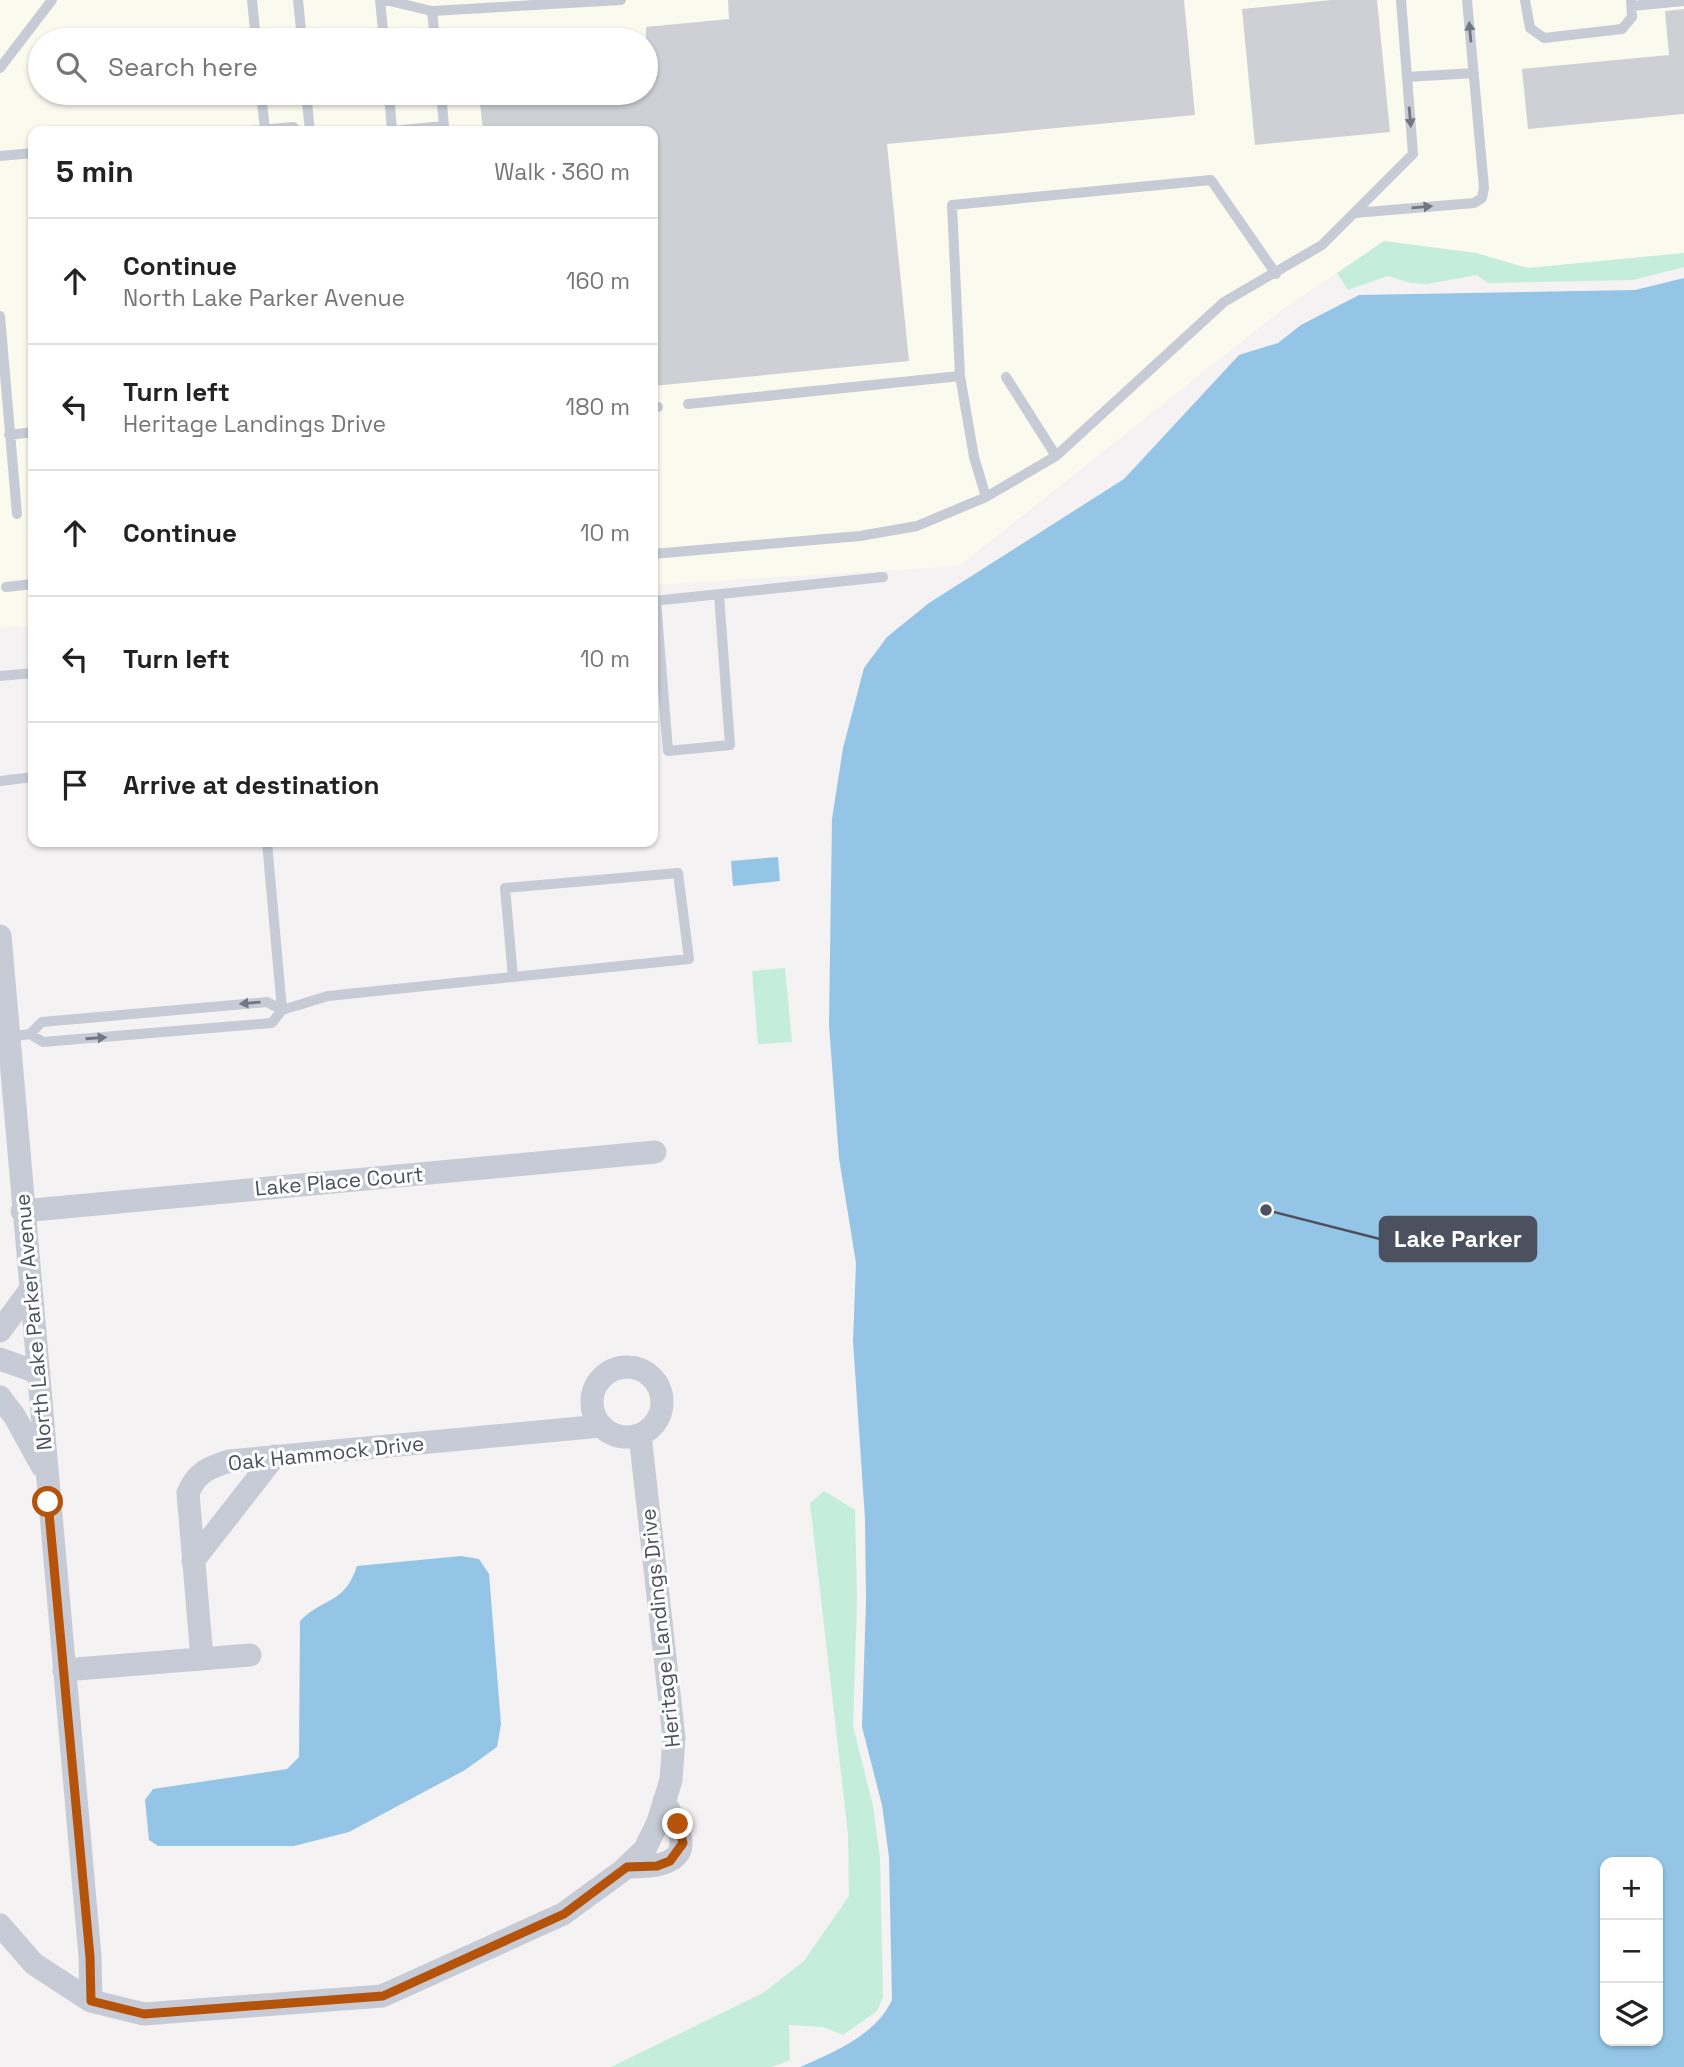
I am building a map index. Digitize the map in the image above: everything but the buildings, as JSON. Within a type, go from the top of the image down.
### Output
[{"type":"street","name":"North Lake Parker Avenue","points":[[0,936],[13,1035],[22,1211],[90,1957],[91,2001]]},
{"type":"street","name":"Lake Place Court","points":[[22,1211],[655,1152]]},
{"type":"street","points":[[0,1331],[30,1290]]},
{"type":"street","points":[[0,1359],[38,1373]]},
{"type":"street","points":[[635,1367],[654,1379],[663,1399],[657,1421],[640,1435],[619,1436],[601,1426],[592,1406],[597,1384],[613,1369],[635,1367]]},
{"type":"street","points":[[0,1397],[15,1417],[46,1474]]},
{"type":"street","name":"Oak Hammock Drive","points":[[202,1658],[188,1493],[194,1478],[207,1468],[229,1461],[601,1426]]},
{"type":"street","name":"Heritage Landings Drive","points":[[0,1925],[34,1964],[91,2001],[144,2014],[383,1996],[564,1914],[627,1867],[645,1849],[664,1801],[671,1780],[674,1738],[640,1435]]},
{"type":"street","points":[[193,1560],[275,1457]]},
{"type":"street","points":[[64,1670],[250,1655]]},
{"type":"street","points":[[627,1867],[657,1866],[670,1861],[679,1851],[682,1833],[664,1801]]},
{"type":"lane","points":[[31,28],[52,0]]},
{"type":"lane","points":[[252,0],[255,28]]},
{"type":"lane","points":[[298,0],[301,28]]},
{"type":"lane","points":[[383,28],[382,0],[432,11],[621,0]]},
{"type":"lane","points":[[658,554],[860,536],[917,526],[986,497],[1056,456],[1224,302],[1322,245],[1413,154],[1401,0]]},
{"type":"lane","points":[[1354,213],[1474,203],[1482,198],[1484,188],[1467,0]]},
{"type":"lane","points":[[1525,0],[1530,28],[1544,38],[1622,29],[1632,18],[1631,3],[1684,1]]},
{"type":"lane","points":[[432,11],[434,28]]},
{"type":"lane","points":[[0,68],[28,31]]},
{"type":"lane","points":[[1407,77],[1474,73]]},
{"type":"lane","points":[[262,105],[265,126]]},
{"type":"lane","points":[[307,105],[309,126]]},
{"type":"lane","points":[[390,105],[392,126]]},
{"type":"lane","points":[[441,105],[444,126]]},
{"type":"lane","points":[[0,156],[28,153]]},
{"type":"lane","points":[[986,497],[974,457],[960,376],[952,205],[1211,180],[1276,274]]},
{"type":"lane","points":[[0,316],[9,435],[5,453],[17,514]]},
{"type":"lane","points":[[688,404],[960,376]]},
{"type":"lane","points":[[1006,377],[1056,456]]},
{"type":"lane","points":[[9,435],[28,433]]},
{"type":"lane","points":[[658,601],[884,577]]},
{"type":"lane","points":[[6,587],[28,585]]},
{"type":"lane","points":[[658,644],[668,751],[730,745],[719,594]]},
{"type":"lane","points":[[0,676],[28,673]]},
{"type":"lane","points":[[0,780],[28,778]]},
{"type":"lane","points":[[267,847],[282,1010]]},
{"type":"lane","points":[[13,1035],[43,1042],[272,1023],[282,1010],[328,996],[689,959],[678,873],[505,888],[513,977]]},
{"type":"lane","points":[[13,1035],[42,1022],[267,1002],[282,1010]]},
{"type":"shaded area","points":[[0,0],[1684,0],[1684,253],[1528,268],[1476,253],[1384,241],[1279,312],[959,566],[658,585],[658,126],[28,126],[28,626],[0,628]]},
{"type":"green space","points":[[1384,241],[1476,253],[1528,268],[1684,253],[1684,267],[1633,280],[1488,283],[1477,275],[1427,284],[1411,283],[1388,276],[1348,290],[1337,273]]},
{"type":"green space","points":[[785,968],[792,1042],[758,1044],[752,971]]},
{"type":"green space","points":[[824,1491],[855,1510],[857,1600],[853,1726],[873,1806],[880,1858],[883,1997],[877,2011],[843,2035],[823,2027],[789,2025],[790,2060],[772,2067],[611,2067],[763,1993],[804,1961],[849,1896],[848,1834],[810,1503]]},
{"type":"water","points":[[1684,278],[1684,2067],[800,2067],[865,2033],[885,2012],[892,2000],[889,1857],[882,1805],[862,1727],[866,1601],[865,1519],[853,1341],[856,1263],[839,1158],[829,1025],[832,819],[843,748],[864,668],[887,637],[929,603],[1124,479],[1239,355],[1278,343],[1301,325],[1359,295],[1635,290]]},
{"type":"water","points":[[778,857],[780,881],[733,886],[731,861]]},
{"type":"water","points":[[461,1556],[479,1559],[489,1574],[501,1724],[497,1747],[465,1770],[349,1832],[294,1846],[158,1846],[149,1840],[145,1800],[153,1789],[287,1769],[299,1757],[300,1621],[340,1594],[352,1579],[357,1566]]},
{"type":"place","name":"Lake Parker","points":[[1266,1210]]},
{"type":"route","points":[[48,1502],[90,1957],[91,2001],[144,2014],[383,1996],[564,1914],[627,1867],[657,1866],[670,1861],[683,1843],[678,1824]]}]
